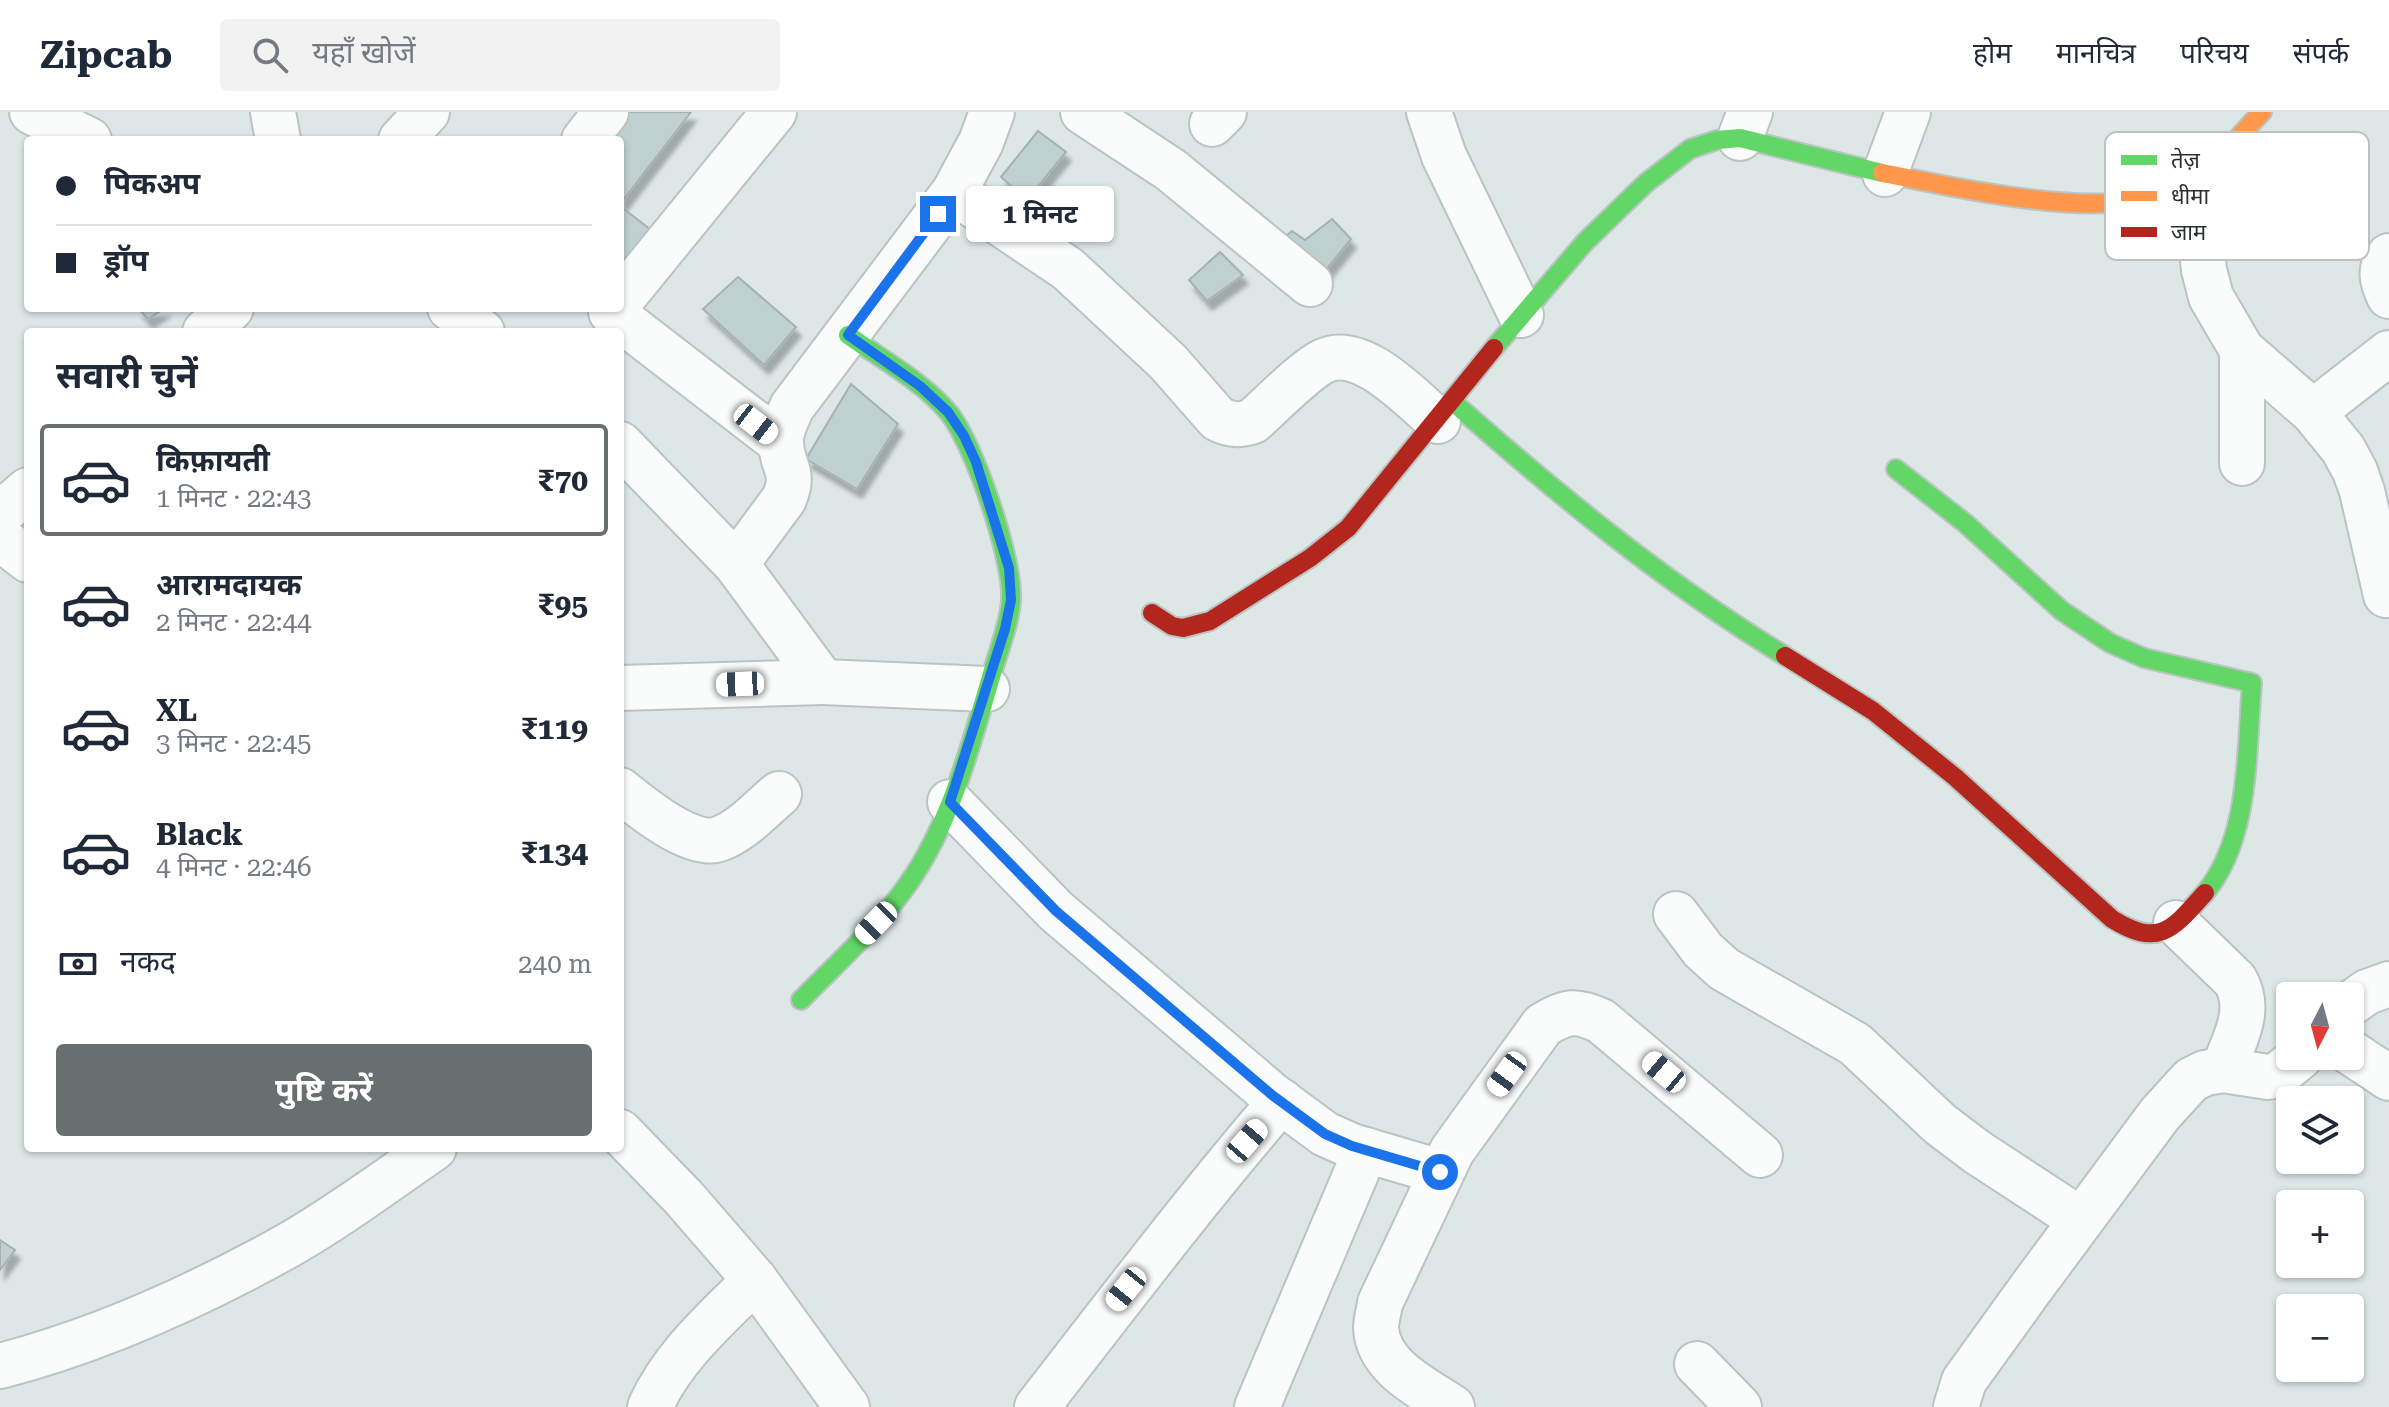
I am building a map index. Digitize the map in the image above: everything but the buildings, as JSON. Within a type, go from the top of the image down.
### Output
[{"type":"street","points":[[32,112],[81,136]]},
{"type":"street","points":[[273,112],[277,136]]},
{"type":"street","points":[[405,136],[427,112]]},
{"type":"street","points":[[587,136],[606,112]]},
{"type":"street","points":[[624,296],[774,112]]},
{"type":"street","points":[[736,564],[784,499],[788,488],[790,471],[781,443],[783,426],[792,407],[954,192],[976,153],[992,112]]},
{"type":"street","points":[[1083,112],[1171,170],[1310,284]]},
{"type":"street","points":[[1429,112],[1444,156],[1521,315]]},
{"type":"street","points":[[1885,174],[1908,112]]},
{"type":"street","points":[[2243,132],[2262,112]]},
{"type":"street","points":[[1152,613],[1172,626],[1183,628],[1210,621],[1310,558],[1348,528],[1482,368],[1521,315],[1585,242],[1646,183],[1690,149],[1717,140],[1745,125],[1842,165],[2007,197],[2105,203]]},
{"type":"street","points":[[954,192],[1068,269],[1168,362],[1218,419],[1229,424],[1253,421],[1321,361],[1337,356],[1356,358],[1445,411],[1667,579],[1873,711],[1955,777],[2112,919],[2133,932],[2150,936],[2166,932],[2198,901],[2221,870],[2237,820],[2252,683],[2144,658],[2110,643],[2062,611],[1965,523],[1896,469]]},
{"type":"street","points":[[2389,256],[2382,272],[2389,296]]},
{"type":"street","points":[[2203,260],[2211,297],[2242,350],[2313,412],[2343,449],[2355,471],[2388,599]]},
{"type":"street","points":[[209,328],[227,312]]},
{"type":"street","points":[[434,328],[448,312]]},
{"type":"street","points":[[456,312],[477,328]]},
{"type":"street","points":[[610,313],[781,443]]},
{"type":"street","points":[[801,1000],[876,923],[909,882],[932,843],[950,802],[987,689],[1011,600],[1009,568],[976,462],[948,412],[920,386],[848,335]]},
{"type":"street","points":[[2242,350],[2242,463]]},
{"type":"street","points":[[2313,412],[2389,353]]},
{"type":"street","points":[[624,448],[736,564],[823,682]]},
{"type":"street","points":[[0,514],[24,493]]},
{"type":"street","points":[[0,538],[24,557]]},
{"type":"street","points":[[624,688],[823,682],[987,689]]},
{"type":"street","points":[[624,793],[682,833],[700,840],[716,841],[733,833],[779,794]]},
{"type":"street","points":[[950,802],[1056,911],[1281,1101],[1325,1134],[1440,1172]]},
{"type":"street","points":[[1676,914],[1703,950],[1724,969],[1855,1044],[1940,1124],[2081,1220]]},
{"type":"street","points":[[2176,923],[2235,980],[2242,992],[2242,1019],[2223,1070]]},
{"type":"street","points":[[2364,994],[2389,984]]},
{"type":"street","points":[[1452,1407],[1402,1374],[1380,1347],[1376,1327],[1380,1303],[1440,1172],[1471,1123],[1543,1025],[1561,1014],[1583,1013],[1601,1021],[1760,1155]]},
{"type":"street","points":[[2364,1061],[2389,1078]]},
{"type":"street","points":[[1956,1407],[1964,1381],[2160,1114],[2191,1080],[2205,1073],[2223,1070],[2268,1077],[2284,1070]]},
{"type":"street","points":[[1037,1407],[1213,1180],[1281,1101]]},
{"type":"street","points":[[624,1136],[684,1198],[755,1280],[847,1407]]},
{"type":"street","points":[[1257,1407],[1366,1150]]},
{"type":"street","points":[[0,1366],[60,1350],[169,1305],[288,1246],[428,1152]]},
{"type":"street","points":[[650,1407],[661,1384],[693,1343],[755,1280]]},
{"type":"street","points":[[1697,1364],[1739,1407]]},
{"type":"traffic: fast","points":[[1494,348],[1585,242],[1646,183],[1690,149],[1717,140],[1740,138],[1882,173]]},
{"type":"traffic: fast","points":[[801,1000],[896,900],[936,836],[967,757],[1006,629],[1011,601],[999,532],[959,428],[938,401],[848,335]]},
{"type":"traffic: fast","points":[[1452,401],[1654,568],[1785,656]]},
{"type":"traffic: fast","points":[[1896,469],[1965,523],[2062,611],[2110,643],[2144,658],[2252,683],[2247,765],[2239,820],[2220,871],[2205,893]]},
{"type":"traffic: slow","points":[[2244,132],[2262,112]]},
{"type":"traffic: slow","points":[[1882,173],[1997,195],[2105,203]]},
{"type":"traffic: jam","points":[[1152,613],[1172,626],[1183,628],[1210,621],[1310,558],[1348,528],[1494,348]]},
{"type":"traffic: jam","points":[[1785,656],[1873,711],[1955,777],[2112,919],[2142,932],[2164,931],[2183,917],[2205,893]]},
{"type":"route","points":[[938,214],[848,335],[920,386],[948,412],[976,462],[1009,568],[1011,600],[1005,629],[950,802],[1056,911],[1272,1095],[1325,1134],[1352,1146],[1440,1172]]}]
